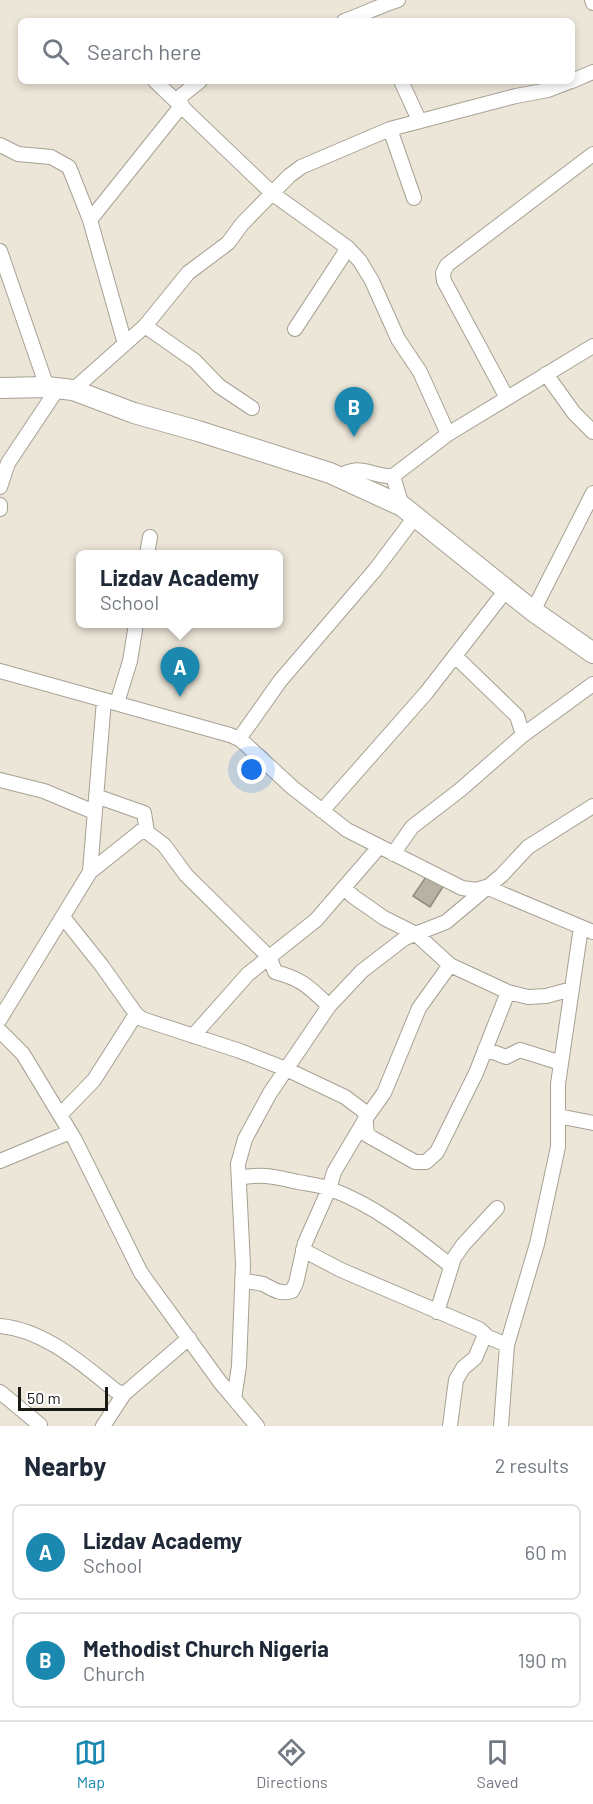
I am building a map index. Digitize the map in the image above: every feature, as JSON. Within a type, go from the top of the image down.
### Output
[{"type":"street","points":[[374,16],[378,6],[398,0]]},
{"type":"street","points":[[575,79],[593,72]]},
{"type":"street","points":[[158,84],[273,194],[348,248],[360,261],[372,281],[398,339],[420,372],[448,434]]},
{"type":"street","points":[[90,219],[179,103],[197,84]]},
{"type":"street","points":[[402,84],[419,120]]},
{"type":"street","points":[[0,487],[10,460],[60,388],[125,344],[146,326],[188,273],[228,243],[242,224],[289,176],[301,167],[390,129],[548,90],[563,84]]},
{"type":"street","points":[[390,129],[414,198]]},
{"type":"street","points":[[0,145],[18,154],[51,157],[69,167],[90,219],[125,344]]},
{"type":"street","points":[[507,398],[444,280],[445,268],[593,154]]},
{"type":"street","points":[[295,329],[348,248]]},
{"type":"street","points":[[0,251],[60,388]]},
{"type":"street","points":[[146,326],[195,361],[219,386],[252,408]]},
{"type":"street","points":[[339,477],[348,471],[360,469],[382,476],[393,476],[448,434],[593,346]]},
{"type":"street","points":[[546,374],[574,413],[593,432]]},
{"type":"street","points":[[0,388],[60,388],[339,477],[409,511],[533,611],[593,653]]},
{"type":"street","points":[[393,476],[409,511]]},
{"type":"street","points":[[533,611],[593,493]]},
{"type":"street","points":[[239,739],[280,681],[375,570],[409,511]]},
{"type":"street","points":[[148,550],[150,537]]},
{"type":"street","points":[[322,811],[426,693],[506,590]]},
{"type":"street","points":[[90,872],[94,812],[110,701],[130,661],[135,628]]},
{"type":"street","points":[[455,656],[517,717],[523,735]]},
{"type":"street","points":[[0,671],[221,731],[239,739],[293,788],[347,830],[462,888],[476,890],[486,887],[587,930],[572,989],[558,1084],[558,1147],[540,1233],[507,1344],[501,1426]]},
{"type":"street","points":[[393,854],[412,827],[460,790],[523,735],[593,684]]},
{"type":"street","points":[[0,780],[44,791],[94,812]]},
{"type":"street","points":[[96,796],[144,813],[145,828],[164,844],[186,875],[270,958],[275,972],[295,977],[329,1006]]},
{"type":"street","points":[[234,1399],[239,1366],[242,1281],[238,1164],[245,1139],[270,1093],[329,1006],[362,971],[391,948],[416,934],[446,922],[502,875],[528,847],[593,806]]},
{"type":"street","points":[[0,1019],[90,872],[145,828]]},
{"type":"street","points":[[193,1036],[248,974],[316,920],[379,847]]},
{"type":"street","points":[[344,888],[384,918],[416,934],[450,965],[508,992],[528,997],[546,996],[572,989]]},
{"type":"street","points":[[63,917],[136,1014],[152,1022],[286,1069],[345,1097],[365,1112],[367,1135],[415,1162],[426,1162],[437,1152],[476,1073],[508,992]]},
{"type":"street","points":[[242,1281],[255,1282],[275,1291],[289,1293],[296,1283],[303,1250],[334,1172],[366,1118],[384,1093],[419,1008],[450,965]]},
{"type":"street","points":[[60,1114],[94,1080],[136,1014]]},
{"type":"street","points":[[0,1031],[23,1054],[60,1114],[141,1273],[234,1399],[257,1426]]},
{"type":"street","points":[[485,1049],[506,1057],[520,1050],[561,1062]]},
{"type":"street","points":[[558,1116],[593,1123]]},
{"type":"street","points":[[0,1161],[70,1132]]},
{"type":"street","points":[[239,1178],[257,1174],[329,1189],[353,1199],[397,1224],[451,1266]]},
{"type":"street","points":[[436,1312],[451,1266],[463,1245],[497,1208]]},
{"type":"street","points":[[303,1250],[341,1270],[479,1329],[485,1335],[507,1344]]},
{"type":"street","points":[[0,1326],[30,1331],[124,1394]]},
{"type":"street","points":[[450,1426],[456,1380],[463,1368],[475,1358],[485,1335]]},
{"type":"street","points":[[103,1426],[124,1394],[189,1338]]},
{"type":"street","points":[[0,1392],[40,1425]]},
{"type":"building","points":[[430,871],[446,882],[430,907],[413,896]]},
{"type":"place","name":"Methodist Church Nigeria","points":[[354,437]]},
{"type":"place","name":"Lizdav Academy","points":[[180,697]]}]
